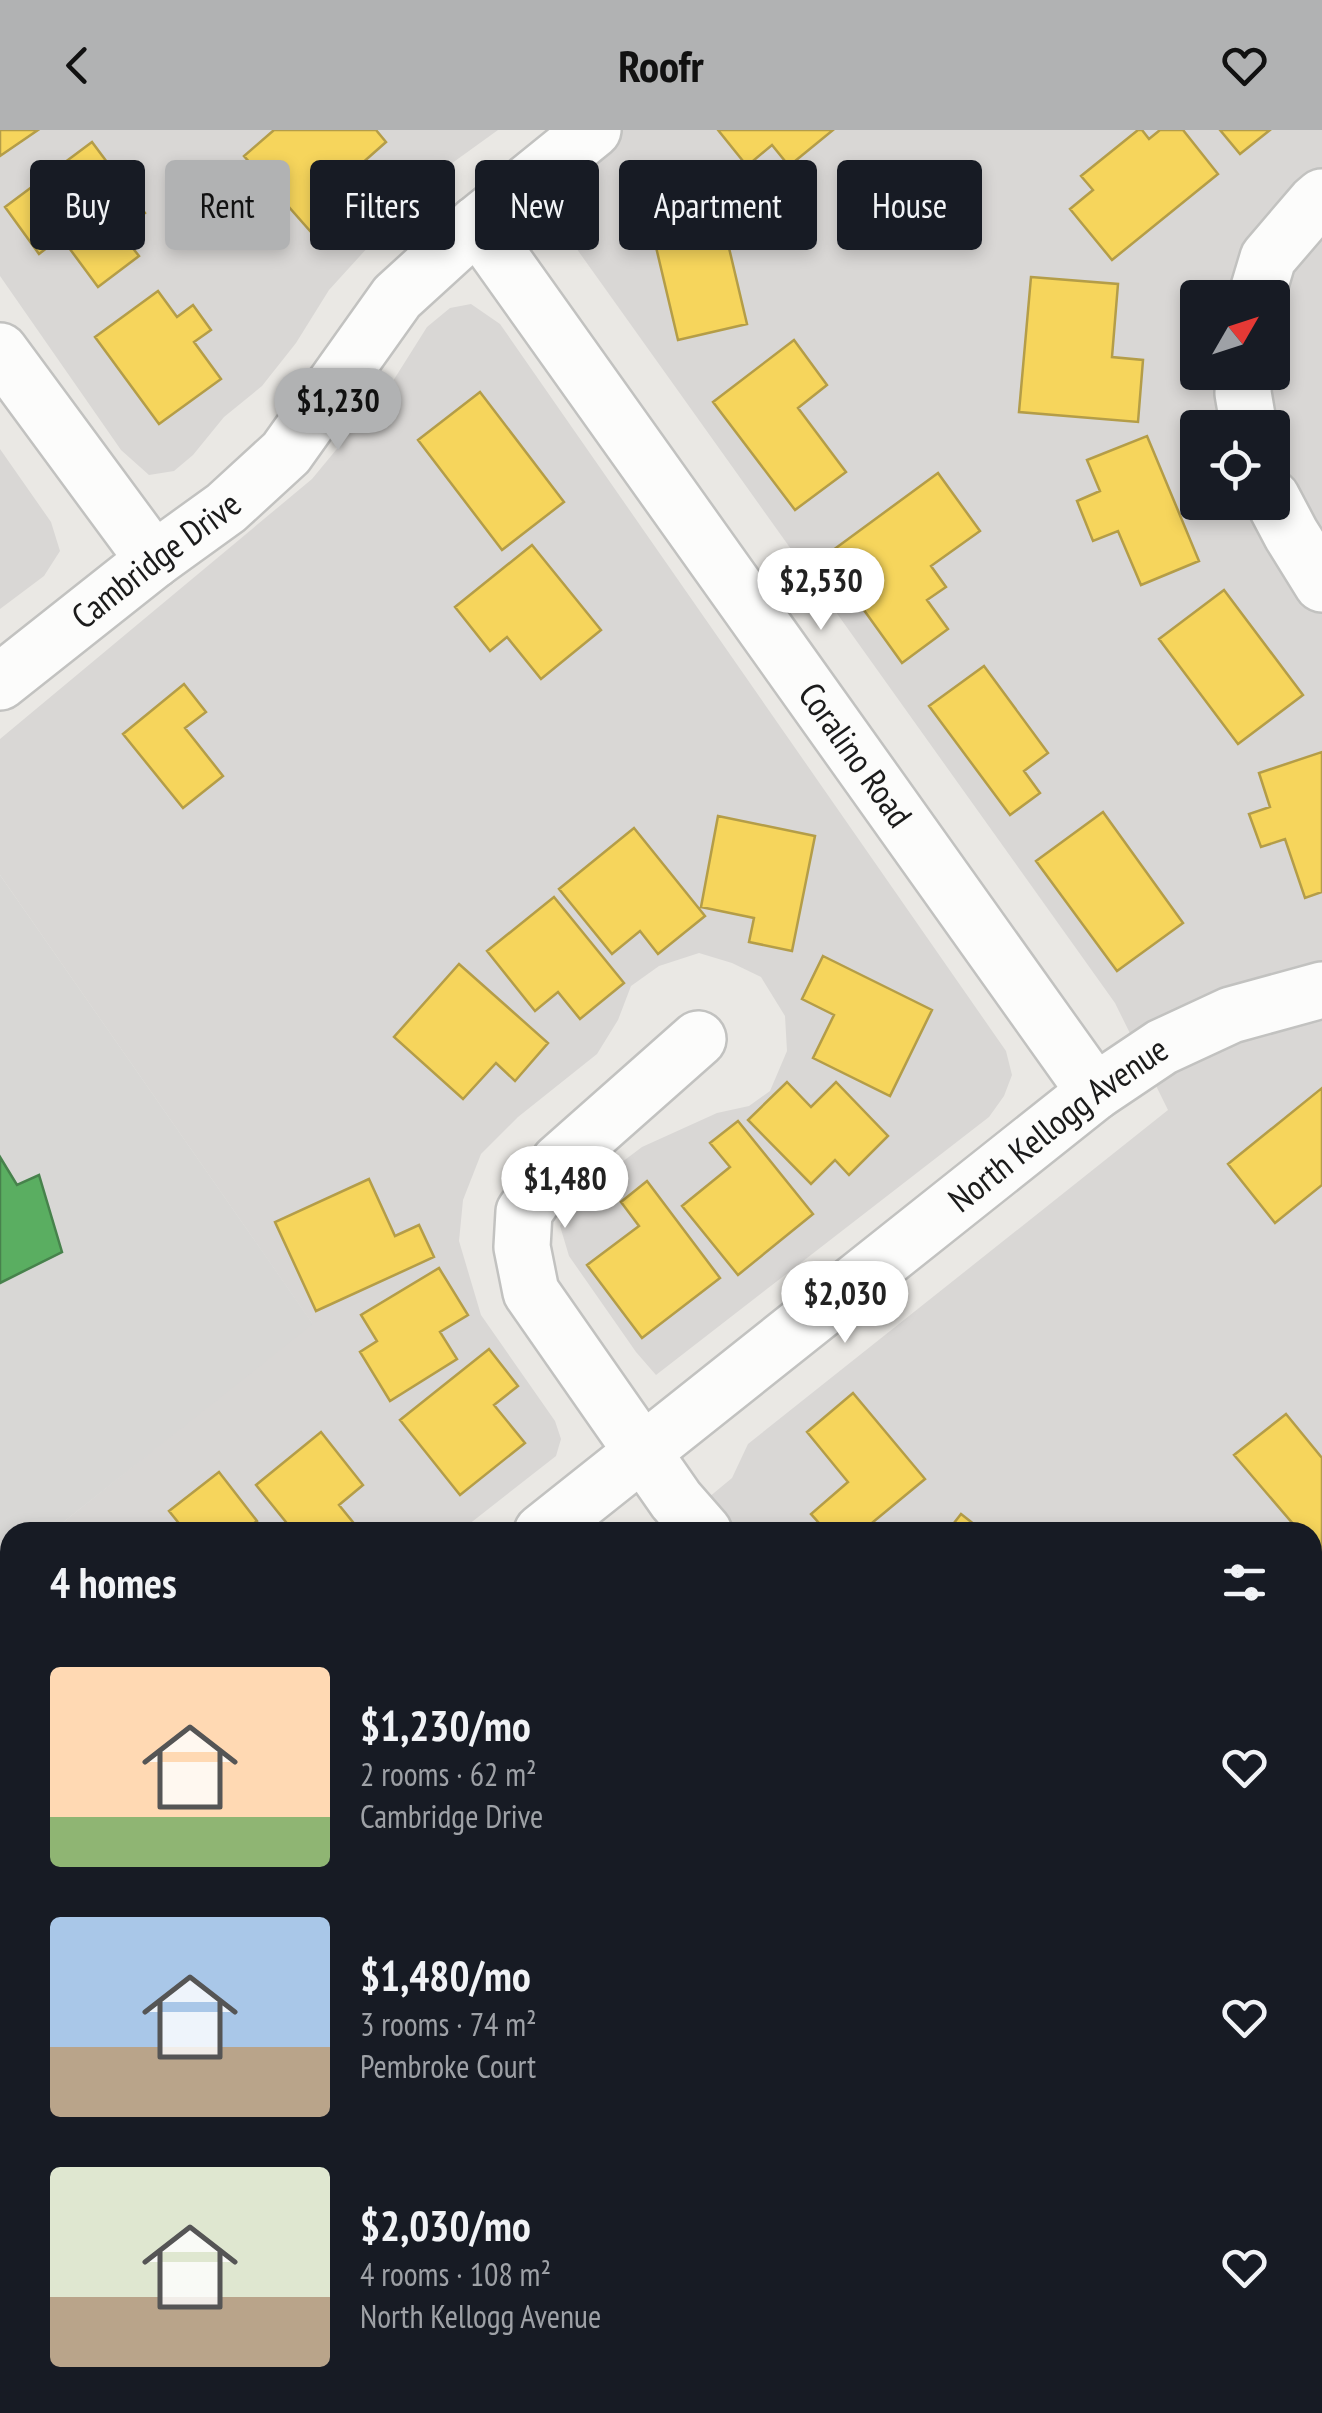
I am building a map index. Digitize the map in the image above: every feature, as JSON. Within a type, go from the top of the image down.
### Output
[{"type":"street","name":"Cambridge Drive","points":[[557,160],[594,130]]},
{"type":"street","points":[[1261,280],[1268,258],[1322,197]]},
{"type":"street","name":"Cambridge Drive","points":[[0,682],[226,508],[286,454],[397,297],[475,226]]},
{"type":"street","name":"Coralino Road","points":[[496,250],[1095,1092]]},
{"type":"street","points":[[0,350],[154,560]]},
{"type":"street","points":[[1284,520],[1322,584]]},
{"type":"street","name":"North Kellogg Avenue","points":[[555,1522],[1095,1092],[1162,1047],[1230,1015],[1322,990]]},
{"type":"street","points":[[695,1522],[531,1292],[522,1248],[524,1212],[559,1162],[698,1039]]},
{"type":"shaded area","points":[[0,130],[498,130],[455,161],[310,160],[310,250],[365,250],[329,290],[296,343],[262,386],[224,417],[193,455],[174,471],[149,475],[121,450],[0,276]]},
{"type":"shaded area","points":[[604,130],[1322,130],[1322,1522],[679,1522],[732,1478],[748,1444],[1168,1110],[1115,1003],[578,250],[599,250],[599,160],[561,160]]},
{"type":"shaded area","points":[[471,304],[500,324],[1006,1051],[1012,1075],[1004,1096],[989,1117],[656,1375],[569,1256],[560,1226],[577,1196],[642,1147],[717,1113],[749,1106],[770,1091],[787,1051],[785,1016],[761,977],[699,953],[659,966],[631,986],[618,1020],[597,1054],[518,1117],[481,1154],[463,1200],[459,1241],[481,1315],[555,1421],[561,1439],[556,1456],[472,1522],[63,1522],[312,1323],[0,875],[0,739],[312,479],[393,381],[427,327],[450,308]]},
{"type":"shaded area","points":[[0,449],[51,522],[60,551],[44,576],[0,609]]},
{"type":"shaded area","points":[[0,875],[313,1324],[64,1522],[0,1522]]},
{"type":"building: Homes","points":[[0,130],[38,130],[0,156]]},
{"type":"building: Homes","points":[[274,130],[376,130],[386,142],[366,160],[310,160],[310,231],[290,208],[290,160],[248,160],[244,156]]},
{"type":"building: Homes","points":[[718,130],[833,130],[796,160],[784,160],[772,145],[754,160],[742,160]]},
{"type":"building: Homes","points":[[1138,130],[1149,139],[1160,130],[1183,130],[1218,174],[1112,260],[1070,209],[1093,190],[1081,176]]},
{"type":"building: Homes","points":[[1220,130],[1270,130],[1240,154]]},
{"type":"building: Homes","points":[[92,142],[105,160],[68,160]]},
{"type":"building: Homes","points":[[30,188],[30,242],[5,207]]},
{"type":"building: Homes","points":[[71,250],[134,250],[139,256],[98,287]]},
{"type":"building: Homes","points":[[657,250],[729,250],[747,324],[678,340]]},
{"type":"building: Homes","points":[[1031,277],[1118,284],[1112,357],[1143,360],[1138,422],[1019,412]]},
{"type":"building: Homes","points":[[158,291],[177,317],[193,305],[211,330],[194,342],[221,379],[159,424],[95,337]]},
{"type":"building: Homes","points":[[794,340],[827,385],[798,408],[846,472],[795,510],[713,402]]},
{"type":"building: Homes","points":[[480,392],[564,502],[502,550],[418,440]]},
{"type":"building: Homes","points":[[1147,436],[1199,561],[1141,585],[1118,531],[1093,541],[1077,501],[1100,491],[1087,460]]},
{"type":"building: Homes","points":[[938,473],[980,531],[931,566],[946,587],[927,600],[948,629],[902,663],[825,556]]},
{"type":"building: Homes","points":[[532,545],[601,630],[541,679],[507,637],[490,651],[455,607]]},
{"type":"building: Homes","points":[[1224,590],[1303,695],[1238,744],[1159,639]]},
{"type":"building: Homes","points":[[984,666],[1048,753],[1024,771],[1040,793],[1010,815],[929,706]]},
{"type":"building: Homes","points":[[184,684],[206,712],[185,728],[223,776],[183,808],[123,734]]},
{"type":"building: Homes","points":[[1322,752],[1322,892],[1305,898],[1285,839],[1261,847],[1249,814],[1270,807],[1259,773]]},
{"type":"building: Homes","points":[[1103,812],[1183,923],[1117,971],[1036,861]]},
{"type":"building: Homes","points":[[718,816],[815,836],[792,951],[749,942],[754,918],[701,907]]},
{"type":"building: Homes","points":[[634,828],[705,916],[658,954],[640,931],[612,954],[559,889]]},
{"type":"building: Homes","points":[[554,897],[624,983],[580,1019],[558,992],[535,1011],[487,951]]},
{"type":"building: Homes","points":[[823,956],[932,1010],[890,1096],[813,1058],[834,1015],[802,999]]},
{"type":"building: Homes","points":[[459,964],[548,1043],[515,1081],[496,1063],[463,1099],[394,1037]]},
{"type":"building: Homes","points":[[787,1082],[811,1107],[836,1082],[888,1136],[849,1175],[835,1160],[811,1184],[748,1120]]},
{"type":"building: Homes","points":[[1322,1088],[1322,1185],[1275,1223],[1228,1164]]},
{"type":"building: Homes","points":[[738,1121],[813,1214],[738,1275],[682,1206],[730,1167],[710,1143]]},
{"type":"building: Homes","points":[[369,1179],[395,1236],[419,1225],[434,1257],[316,1311],[275,1222]]},
{"type":"building: Homes","points":[[647,1181],[720,1278],[642,1338],[587,1265],[639,1226],[621,1202]]},
{"type":"building: Homes","points":[[439,1268],[468,1315],[440,1332],[457,1359],[390,1401],[360,1352],[377,1341],[361,1315]]},
{"type":"building: Homes","points":[[489,1349],[518,1386],[494,1405],[525,1443],[460,1495],[400,1420]]},
{"type":"building: Homes","points":[[853,1393],[925,1479],[873,1522],[818,1522],[811,1514],[848,1482],[807,1432]]},
{"type":"building: Homes","points":[[1286,1414],[1322,1458],[1322,1522],[1291,1522],[1234,1455]]},
{"type":"building: Homes","points":[[321,1432],[363,1485],[339,1505],[353,1522],[286,1522],[256,1485]]},
{"type":"building: Homes","points":[[219,1472],[257,1521],[178,1522],[169,1511]]},
{"type":"building: Homes","points":[[961,1514],[971,1522],[955,1522]]},
{"type":"building: Public","points":[[0,1157],[17,1185],[39,1175],[62,1252],[0,1283]]}]
